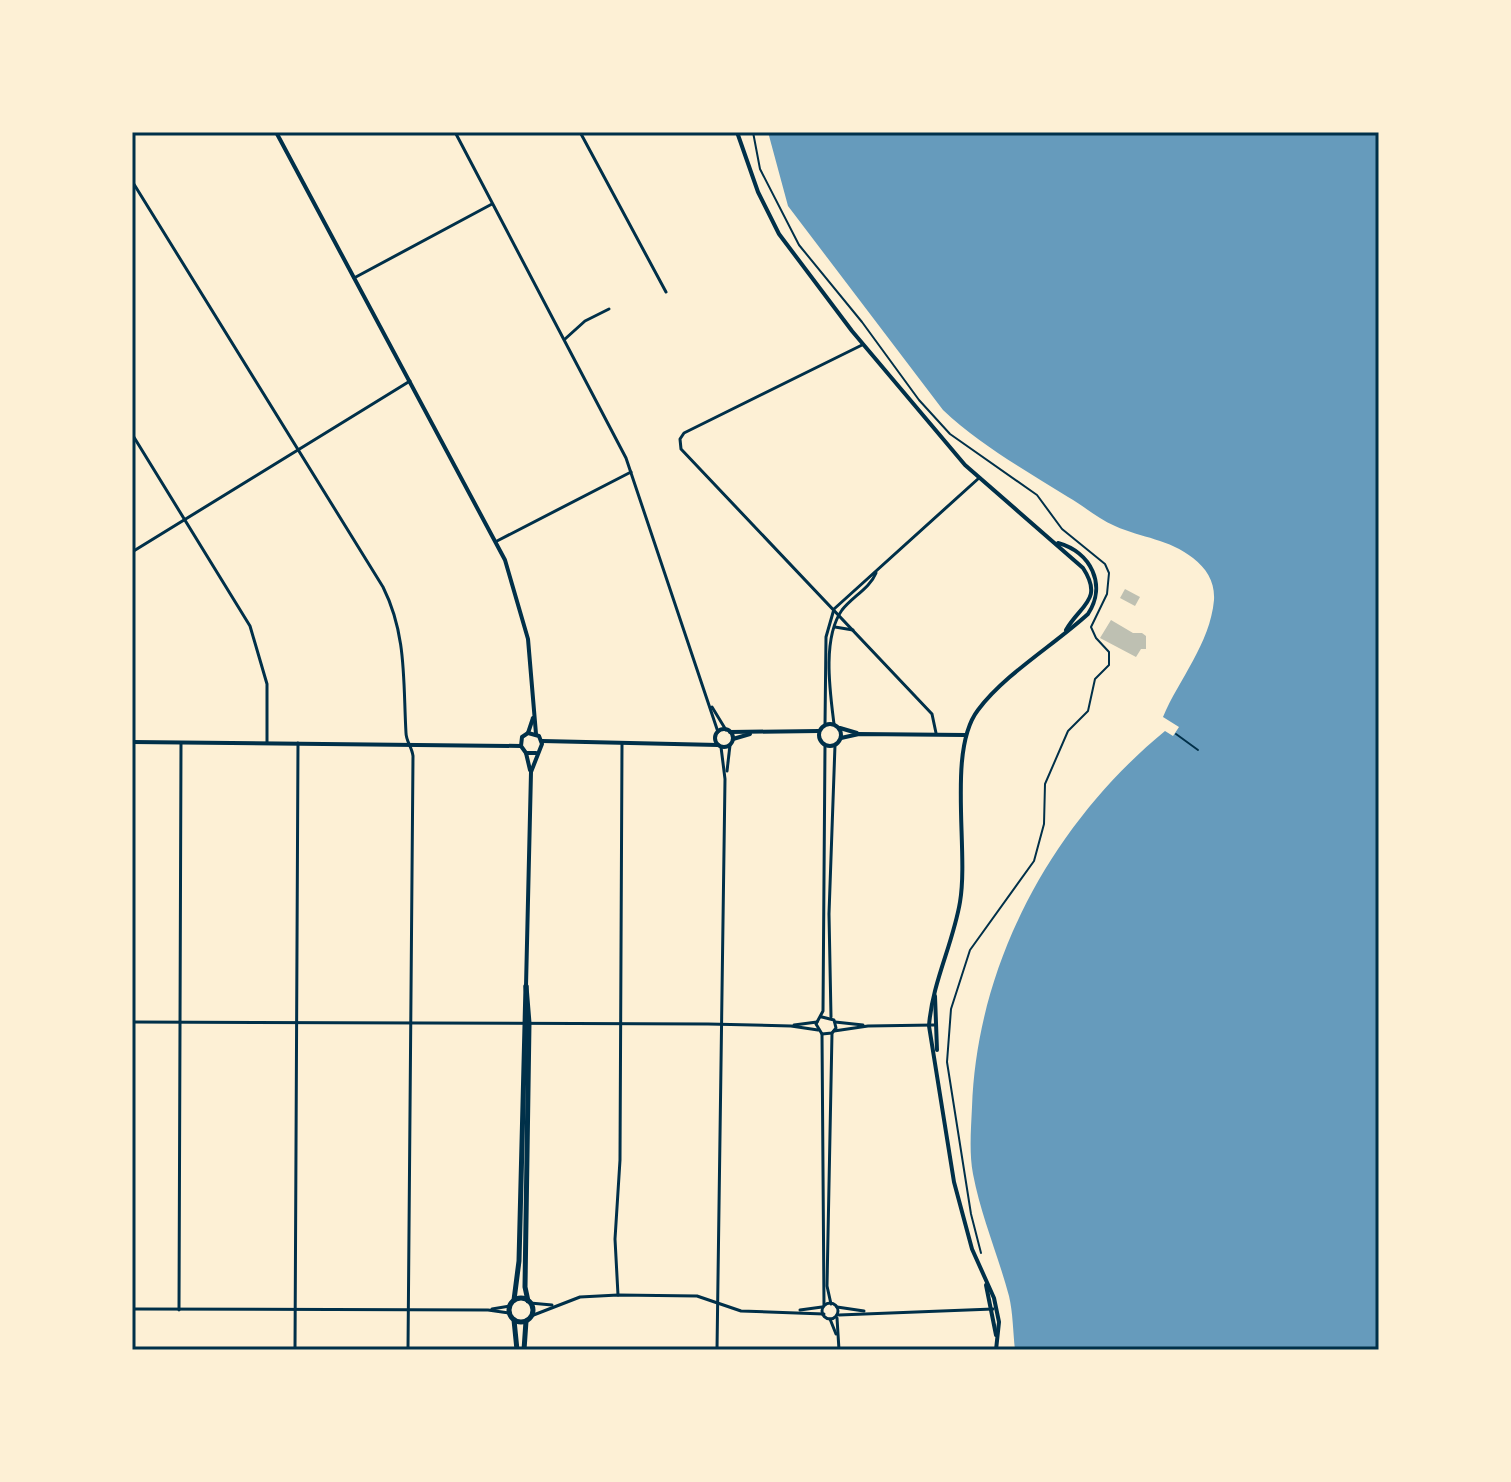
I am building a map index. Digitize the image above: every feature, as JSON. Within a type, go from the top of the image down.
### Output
[{"type":"main road","points":[[517,1350],[511,1306],[519,1261],[523,1192],[526,986]]},
{"type":"main road","points":[[523,1192],[529,1302],[524,1350]]},
{"type":"main road","points":[[519,1261],[527,1262]]},
{"type":"main road","points":[[511,1306],[529,1302]]},
{"type":"main road","points":[[514,1320],[529,1318]]},
{"type":"street","points":[[276,132],[497,541],[526,629],[533,718],[542,744]]},
{"type":"street","points":[[455,132],[565,339],[631,472],[712,707],[725,779]]},
{"type":"street","points":[[580,132],[666,292]]},
{"type":"street","points":[[737,132],[758,192],[779,234],[863,344],[940,438],[979,478],[1058,543],[1079,553],[1098,582],[1094,605],[978,710],[965,735],[960,897],[935,995],[932,1026],[954,1182],[972,1249],[994,1309],[996,1350]]},
{"type":"street","points":[[132,181],[394,609],[404,647],[409,743],[413,756],[408,1350]]},
{"type":"street","points":[[354,278],[493,204]]},
{"type":"street","points":[[565,339],[585,321],[609,309]]},
{"type":"street","points":[[863,344],[684,433],[680,439],[681,449],[860,634],[932,714],[936,733]]},
{"type":"street","points":[[132,552],[410,381]]},
{"type":"street","points":[[132,434],[253,635],[267,684],[267,743]]},
{"type":"street","points":[[497,541],[631,472]]},
{"type":"street","points":[[797,734],[819,731],[825,725],[826,637],[834,609],[979,478]]},
{"type":"street","points":[[841,738],[831,672],[835,627],[839,614],[876,573]]},
{"type":"street","points":[[835,627],[849,627],[860,634]]},
{"type":"street","points":[[712,707],[733,739]]},
{"type":"street","points":[[521,743],[533,718]]},
{"type":"street","points":[[825,725],[859,734]]},
{"type":"street","points":[[819,731],[819,738]]},
{"type":"street","points":[[718,732],[797,734],[819,738],[825,745],[822,1017],[817,1022],[791,1026]]},
{"type":"street","points":[[528,733],[536,734]]},
{"type":"street","points":[[717,1350],[725,779],[733,739],[752,733]]},
{"type":"street","points":[[932,1026],[868,1026],[835,1022],[831,1017],[829,914],[835,745],[841,738],[859,734],[965,735]]},
{"type":"street","points":[[132,742],[521,743]]},
{"type":"street","points":[[179,1310],[181,743]]},
{"type":"street","points":[[295,1350],[298,743]]},
{"type":"street","points":[[521,743],[531,772]]},
{"type":"street","points":[[542,744],[730,745]]},
{"type":"street","points":[[526,986],[531,772],[542,744]]},
{"type":"street","points":[[618,1295],[615,1239],[621,1024],[622,744]]},
{"type":"street","points":[[825,745],[835,745]]},
{"type":"street","points":[[526,753],[536,753]]},
{"type":"street","points":[[822,1017],[831,1017]]},
{"type":"street","points":[[132,1022],[722,1025],[791,1026],[818,1030],[822,1034],[824,1314]]},
{"type":"street","points":[[817,1022],[818,1030]]},
{"type":"street","points":[[831,1304],[827,1286],[835,1022]]},
{"type":"street","points":[[822,1034],[868,1026]]},
{"type":"street","points":[[529,1318],[552,1305],[580,1297],[697,1296],[741,1311],[824,1314],[830,1318],[837,1337]]},
{"type":"street","points":[[529,1302],[552,1305]]},
{"type":"street","points":[[796,1312],[831,1304],[872,1312]]},
{"type":"street","points":[[132,1309],[488,1310],[511,1306]]},
{"type":"street","points":[[837,1307],[839,1350]]},
{"type":"street","points":[[830,1318],[872,1312],[994,1309]]},
{"type":"path","points":[[1176,734],[1198,750]]},
{"type":"water","points":[[768,132],[1379,132],[1379,1350],[1015,1350],[1009,1296],[980,1205],[971,1158],[977,1053],[989,1000],[1006,949],[1028,899],[1056,852],[1088,808],[1125,768],[1165,731],[1173,736],[1179,727],[1163,717],[1207,632],[1214,600],[1213,587],[1202,567],[1184,552],[1103,520],[987,446],[943,410],[788,206]]},
{"type":"building","points":[[1125,589],[1140,597],[1135,606],[1120,598]]},
{"type":"building","points":[[1111,620],[1133,633],[1146,636],[1146,649],[1141,649],[1136,657],[1100,638]]}]
